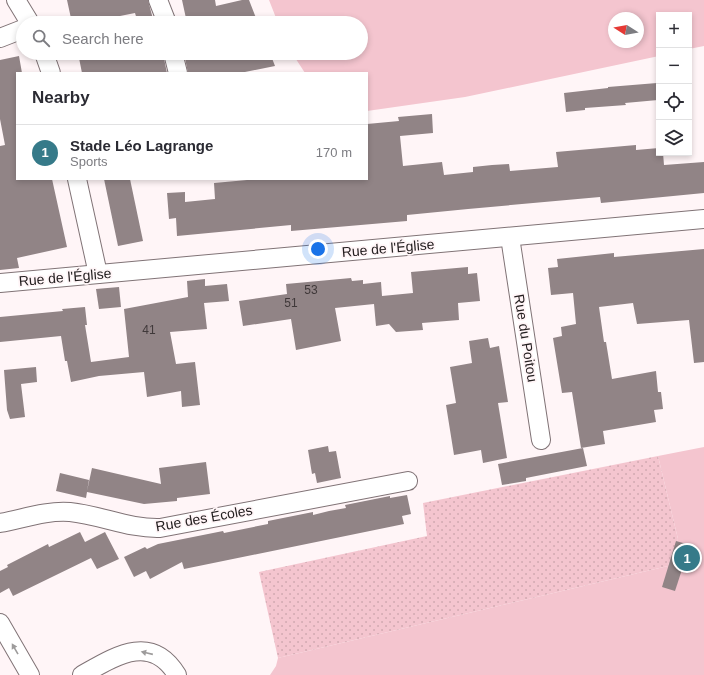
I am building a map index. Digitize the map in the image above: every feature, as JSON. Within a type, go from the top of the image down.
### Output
[{"type":"street","points":[[16,0],[26,16]]},
{"type":"street","points":[[158,0],[164,16]]},
{"type":"street","points":[[0,38],[16,32]]},
{"type":"street","points":[[46,60],[51,72]]},
{"type":"street","points":[[175,60],[178,72]]},
{"type":"street","points":[[77,180],[98,274]]},
{"type":"street","name":"Rue de l'Église","points":[[0,283],[704,219]]},
{"type":"street","name":"Rue du Poitou","points":[[510,237],[541,440]]},
{"type":"street","name":"Rue des Écoles","points":[[0,523],[50,513],[68,512],[142,527],[160,528],[408,481]]},
{"type":"street","points":[[0,623],[30,675]]},
{"type":"street","points":[[82,675],[116,656],[135,651],[150,653],[157,656],[170,666],[177,675]]},
{"type":"shaded area","points":[[269,0],[704,0],[704,46],[692,48],[692,12],[656,12],[656,57],[465,97],[368,111],[368,72],[304,72],[297,60],[368,60],[368,16],[275,16]]},
{"type":"shaded area","points":[[704,447],[704,675],[270,675],[276,666],[278,658],[668,566],[673,549],[675,549],[678,539],[658,456]]},
{"type":"shaded area","points":[[658,456],[678,539],[668,566],[278,658],[259,572],[427,536],[423,503]]},
{"type":"building","points":[[67,0],[148,0],[152,16],[136,16],[135,13],[120,16],[70,16]]},
{"type":"building","points":[[182,0],[215,0],[216,6],[242,0],[249,0],[255,16],[185,16]]},
{"type":"building","points":[[16,57],[16,60],[20,60],[22,72],[16,72],[16,180],[52,180],[67,247],[17,258],[19,268],[0,270],[0,146],[5,145],[0,119],[0,60]]},
{"type":"building","points":[[79,60],[164,60],[167,72],[82,72]]},
{"type":"building","points":[[185,60],[273,60],[275,66],[245,72],[188,72]]},
{"type":"building","points":[[656,83],[656,100],[625,103],[626,105],[585,108],[585,110],[566,112],[564,93],[608,87]]},
{"type":"building","points":[[432,114],[433,133],[400,136],[403,166],[442,162],[444,175],[473,172],[473,167],[492,165],[509,164],[510,171],[558,167],[556,152],[636,145],[636,150],[656,148],[656,156],[663,156],[664,165],[704,162],[704,193],[601,203],[600,197],[407,215],[407,221],[291,231],[291,225],[177,236],[176,218],[169,219],[167,193],[185,192],[185,202],[215,199],[214,183],[247,180],[368,180],[368,124],[399,121],[398,117]]},
{"type":"building","points":[[104,180],[130,180],[143,241],[118,246]]},
{"type":"building","points":[[704,249],[704,362],[694,363],[689,320],[637,324],[633,303],[599,307],[604,342],[606,342],[612,379],[656,371],[658,392],[661,392],[663,409],[654,410],[656,422],[603,431],[605,444],[581,448],[572,392],[562,393],[553,338],[562,336],[561,327],[576,324],[573,293],[551,295],[548,268],[558,267],[557,259],[614,253],[614,257]]},
{"type":"building","points":[[468,267],[468,274],[477,273],[480,301],[458,303],[459,320],[422,323],[423,330],[396,332],[389,324],[376,326],[374,304],[335,308],[341,341],[296,350],[291,319],[243,326],[239,301],[287,294],[286,284],[351,278],[352,281],[363,280],[363,284],[381,282],[382,296],[413,293],[411,272]]},
{"type":"building","points":[[205,279],[205,286],[227,284],[229,301],[204,303],[207,329],[170,332],[176,364],[195,362],[200,405],[182,407],[181,391],[147,397],[144,372],[99,376],[71,382],[67,361],[65,361],[61,336],[0,342],[0,317],[63,311],[62,309],[85,307],[87,325],[85,325],[91,362],[129,357],[124,309],[188,297],[187,281]]},
{"type":"building","points":[[119,287],[121,307],[99,309],[96,289]]},
{"type":"building","points":[[488,338],[490,348],[499,346],[508,402],[498,403],[507,458],[483,463],[481,450],[454,455],[446,405],[456,403],[450,367],[472,363],[469,341]]},
{"type":"building","points":[[36,367],[37,382],[21,384],[25,417],[10,419],[7,410],[4,370]]},
{"type":"building","points":[[328,446],[329,452],[336,451],[341,478],[317,483],[315,473],[312,474],[308,450]]},
{"type":"building","points":[[583,448],[587,466],[526,478],[526,481],[502,485],[498,464]]},
{"type":"building","points":[[206,462],[210,494],[177,498],[177,501],[144,504],[87,492],[86,498],[56,491],[60,473],[89,480],[87,491],[92,468],[161,484],[159,468]]},
{"type":"building","points":[[407,495],[411,514],[402,516],[404,524],[184,569],[182,562],[150,579],[146,571],[134,577],[124,557],[145,547],[147,549],[158,544],[268,524],[268,521],[313,512],[313,515],[346,508],[345,505],[390,496],[390,498]]},
{"type":"building","points":[[80,532],[85,542],[105,532],[119,559],[97,569],[91,558],[13,596],[9,588],[0,593],[0,571],[8,567],[7,565],[48,544],[49,547]]},
{"type":"building","points":[[676,541],[690,545],[675,591],[662,587]]},
{"type":"place","name":"Stade Léo Lagrange","points":[[687,558]]}]
